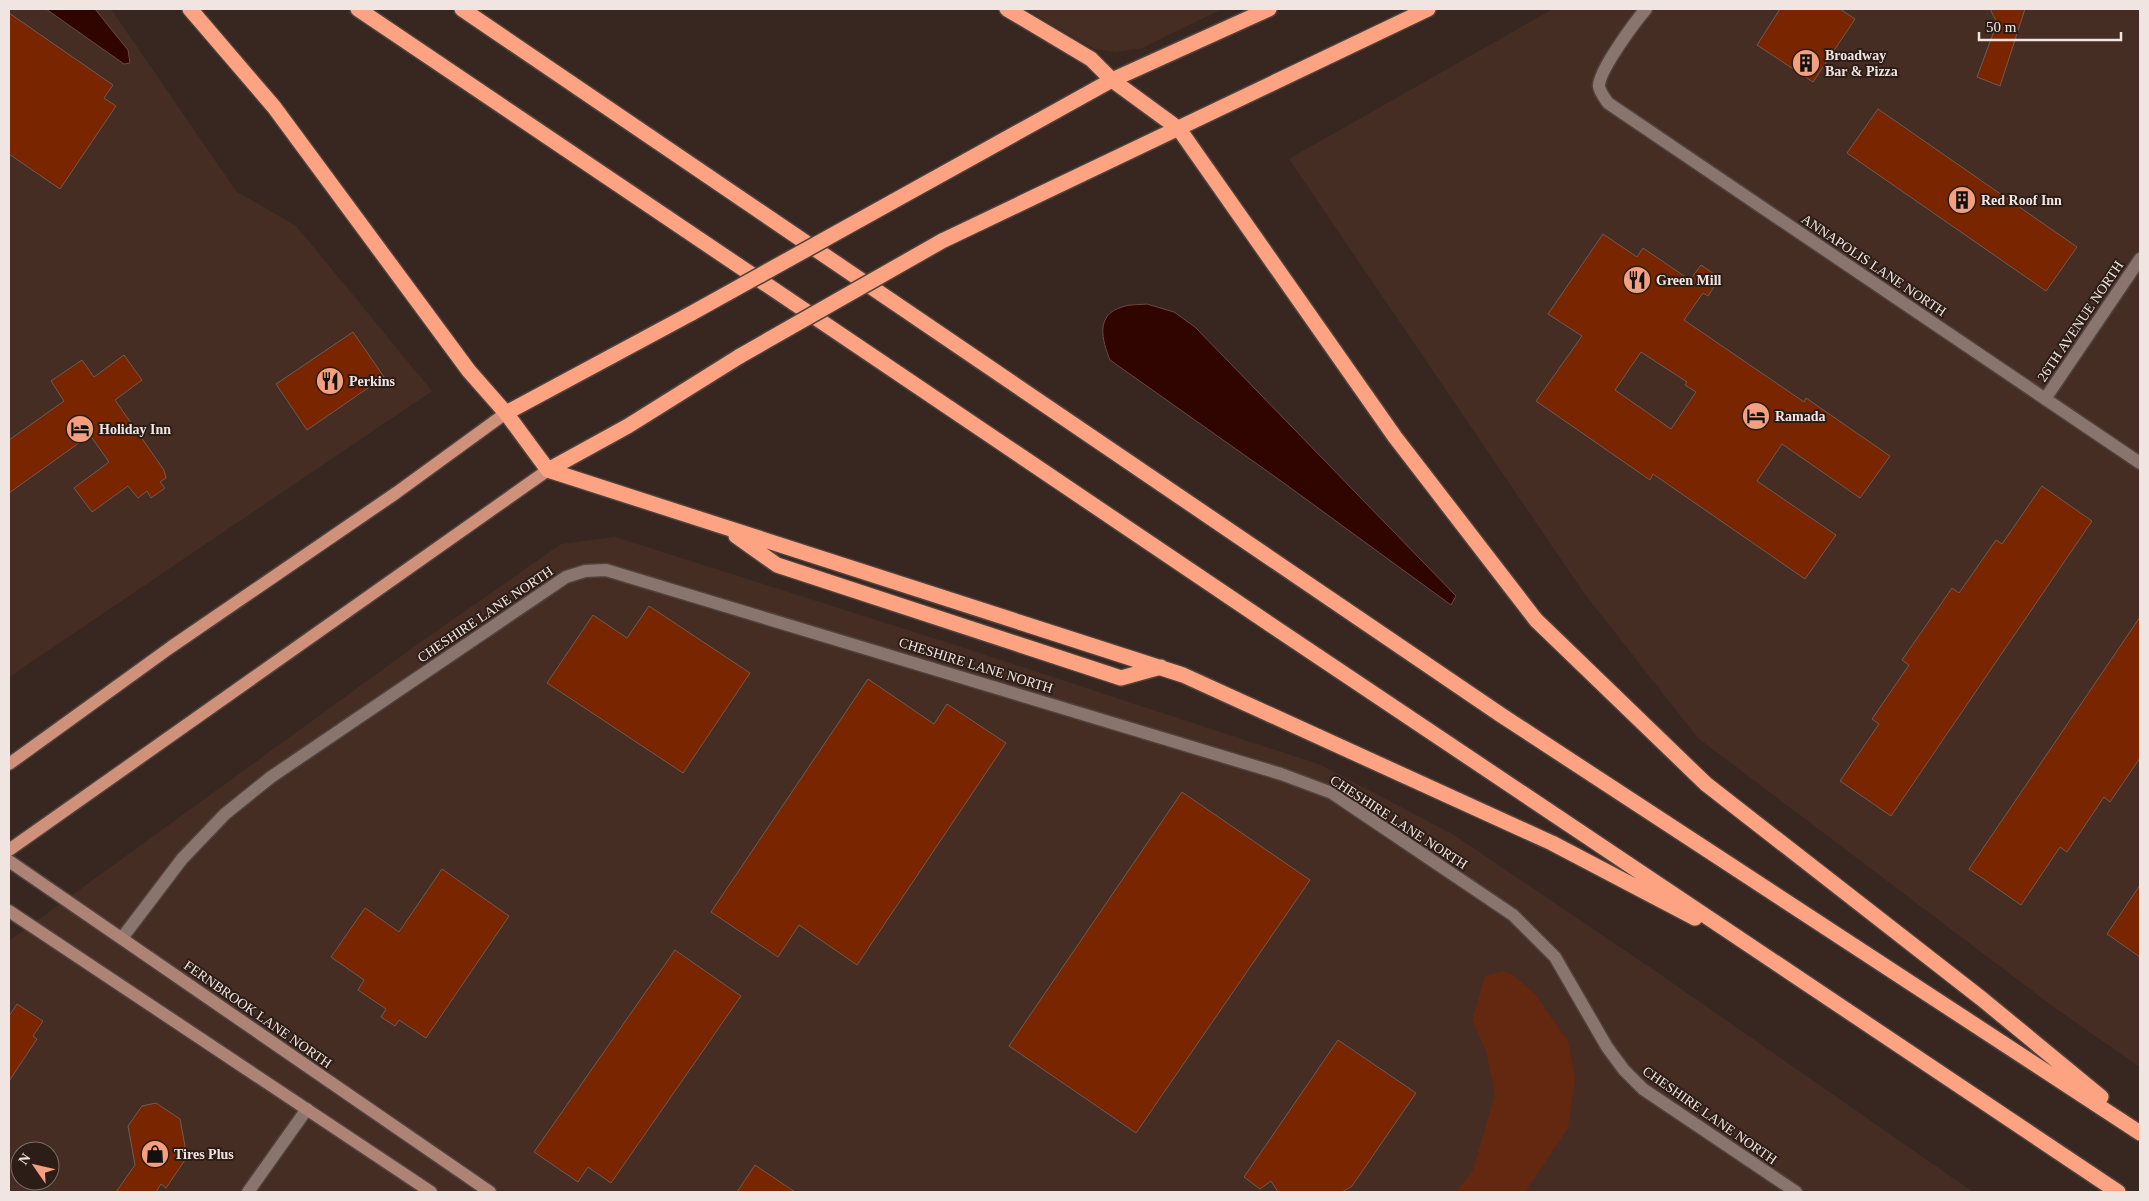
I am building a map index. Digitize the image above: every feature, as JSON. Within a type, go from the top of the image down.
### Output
[{"type":"highway","points":[[190,9],[274,107],[469,371],[506,413],[548,470],[1162,667],[1552,843],[1767,956]]},
{"type":"highway","points":[[358,9],[1260,618],[2118,1192]]},
{"type":"highway","points":[[462,9],[1501,715],[2140,1132]]},
{"type":"highway","points":[[1007,9],[1091,59],[1112,80],[1179,129],[1394,437],[1536,620],[1706,784],[1982,999],[2140,1132]]},
{"type":"highway","points":[[506,413],[692,313],[1112,80],[1269,9]]},
{"type":"highway","points":[[548,470],[628,426],[740,356],[942,240],[1428,9]]},
{"type":"highway","points":[[725,528],[777,565],[1121,678],[1162,667]]},
{"type":"main road","points":[[9,764],[171,647],[396,493],[506,413]]},
{"type":"main road","points":[[9,850],[548,470]]},
{"type":"street","name":"ANNAPOLIS LANE NORTH","points":[[1646,9],[1609,61],[1599,85],[1602,95],[1608,103],[2140,463]]},
{"type":"street","name":"26TH AVENUE NORTH","points":[[2046,400],[2140,259]]},
{"type":"street","name":"CHESHIRE LANE NORTH","points":[[122,938],[182,859],[225,814],[271,777],[566,577],[585,571],[606,570],[1281,774],[1332,794],[1513,915],[1555,957],[1607,1047],[1624,1070],[1643,1089],[1796,1192]]},
{"type":"street","name":"FERNBROOK LANE NORTH","points":[[9,861],[490,1192]]},
{"type":"street","points":[[9,911],[431,1192]]},
{"type":"street","points":[[248,1192],[307,1108]]},
{"type":"shaded area","points":[[9,9],[111,9],[236,191],[296,226],[432,391],[9,677]]},
{"type":"shaded area","points":[[46,9],[95,9],[128,50],[130,63],[124,64]]},
{"type":"shaded area","points":[[1026,9],[1222,9],[1142,48],[1116,52],[1094,49]]},
{"type":"shaded area","points":[[1553,9],[2140,9],[2140,1067],[2055,1008],[1698,738],[1584,593],[1289,159]]},
{"type":"shaded area","points":[[1147,304],[1174,312],[1195,327],[1456,596],[1451,605],[1281,481],[1110,360],[1103,337],[1104,322],[1113,311],[1125,306]]},
{"type":"shaded area","points":[[615,537],[952,644],[1321,765],[1454,835],[1664,977],[1973,1192],[9,1192],[9,941],[415,646],[561,544]]},
{"type":"shaded area","points":[[1503,971],[1512,974],[1535,994],[1568,1041],[1575,1078],[1568,1128],[1525,1192],[1456,1192],[1473,1170],[1495,1094],[1486,1051],[1472,1020],[1485,976]]},
{"type":"building","name":"Broadway Bar & Pizza","points":[[1780,9],[1840,9],[1855,19],[1813,82],[1757,45]]},
{"type":"building","points":[[1990,9],[2025,9],[2000,86],[1977,77],[1997,23]]},
{"type":"building","points":[[9,13],[113,85],[104,98],[116,106],[60,189],[9,154]]},
{"type":"building","name":"Red Roof Inn","points":[[1878,109],[2077,247],[2046,291],[1847,153]]},
{"type":"building","name":"Ramada","points":[[1603,234],[1637,257],[1643,248],[1690,280],[1701,265],[1720,278],[1708,296],[1703,293],[1684,320],[1804,402],[1806,398],[1890,456],[1860,498],[1782,444],[1757,481],[1836,535],[1805,579],[1653,474],[1650,480],[1536,401],[1582,336],[1548,314]],"holes":[[[1641,352],[1687,382],[1685,385],[1696,392],[1671,429],[1615,390]]]},
{"type":"building","name":"Perkins","points":[[353,332],[384,377],[307,430],[276,384]]},
{"type":"building","name":"Holiday Inn","points":[[124,355],[142,380],[115,400],[164,470],[166,478],[160,482],[165,488],[151,498],[147,491],[138,498],[128,486],[92,512],[74,488],[109,462],[90,435],[9,493],[9,440],[64,401],[51,381],[82,360],[94,377]]},
{"type":"building","points":[[2042,486],[2092,521],[1891,816],[1840,781],[1879,724],[1872,719],[1909,665],[1902,660],[1952,588],[1959,593],[1996,540],[2002,544]]},
{"type":"building","points":[[649,606],[750,673],[683,773],[547,683],[593,615],[627,638]]},
{"type":"building","points":[[2140,617],[2140,758],[2110,802],[2104,797],[2067,852],[2060,847],[2021,905],[1969,869]]},
{"type":"building","points":[[868,679],[934,724],[947,704],[1006,743],[857,965],[799,925],[778,957],[711,912]]},
{"type":"building","points":[[1182,792],[1310,880],[1136,1133],[1009,1046]]},
{"type":"building","points":[[442,869],[509,916],[426,1038],[399,1020],[395,1026],[381,1017],[386,1009],[358,990],[364,980],[331,957],[365,908],[399,932]]},
{"type":"building","points":[[2140,885],[2140,957],[2107,934]]},
{"type":"building","points":[[675,950],[741,996],[611,1183],[588,1167],[578,1182],[534,1152]]},
{"type":"building","points":[[17,1004],[43,1021],[33,1036],[37,1039],[9,1081],[9,1016]]},
{"type":"building","points":[[1338,1040],[1416,1093],[1352,1186],[1342,1192],[1278,1192],[1271,1181],[1260,1189],[1244,1177]]},
{"type":"building","points":[[156,1103],[180,1119],[187,1157],[166,1188],[161,1184],[156,1192],[116,1192],[135,1165],[128,1126],[142,1106]]},
{"type":"building","points":[[755,1165],[795,1192],[737,1192]]},
{"type":"place","name":"Broadway Bar & Pizza","points":[[1806,63]]},
{"type":"place","name":"Red Roof Inn","points":[[1962,200]]},
{"type":"place","name":"Green Mill","points":[[1637,280]]},
{"type":"place","name":"Perkins","points":[[330,381]]},
{"type":"place","name":"Ramada","points":[[1756,416]]},
{"type":"place","name":"Holiday Inn","points":[[80,429]]},
{"type":"place","name":"Tires Plus","points":[[155,1154]]}]
